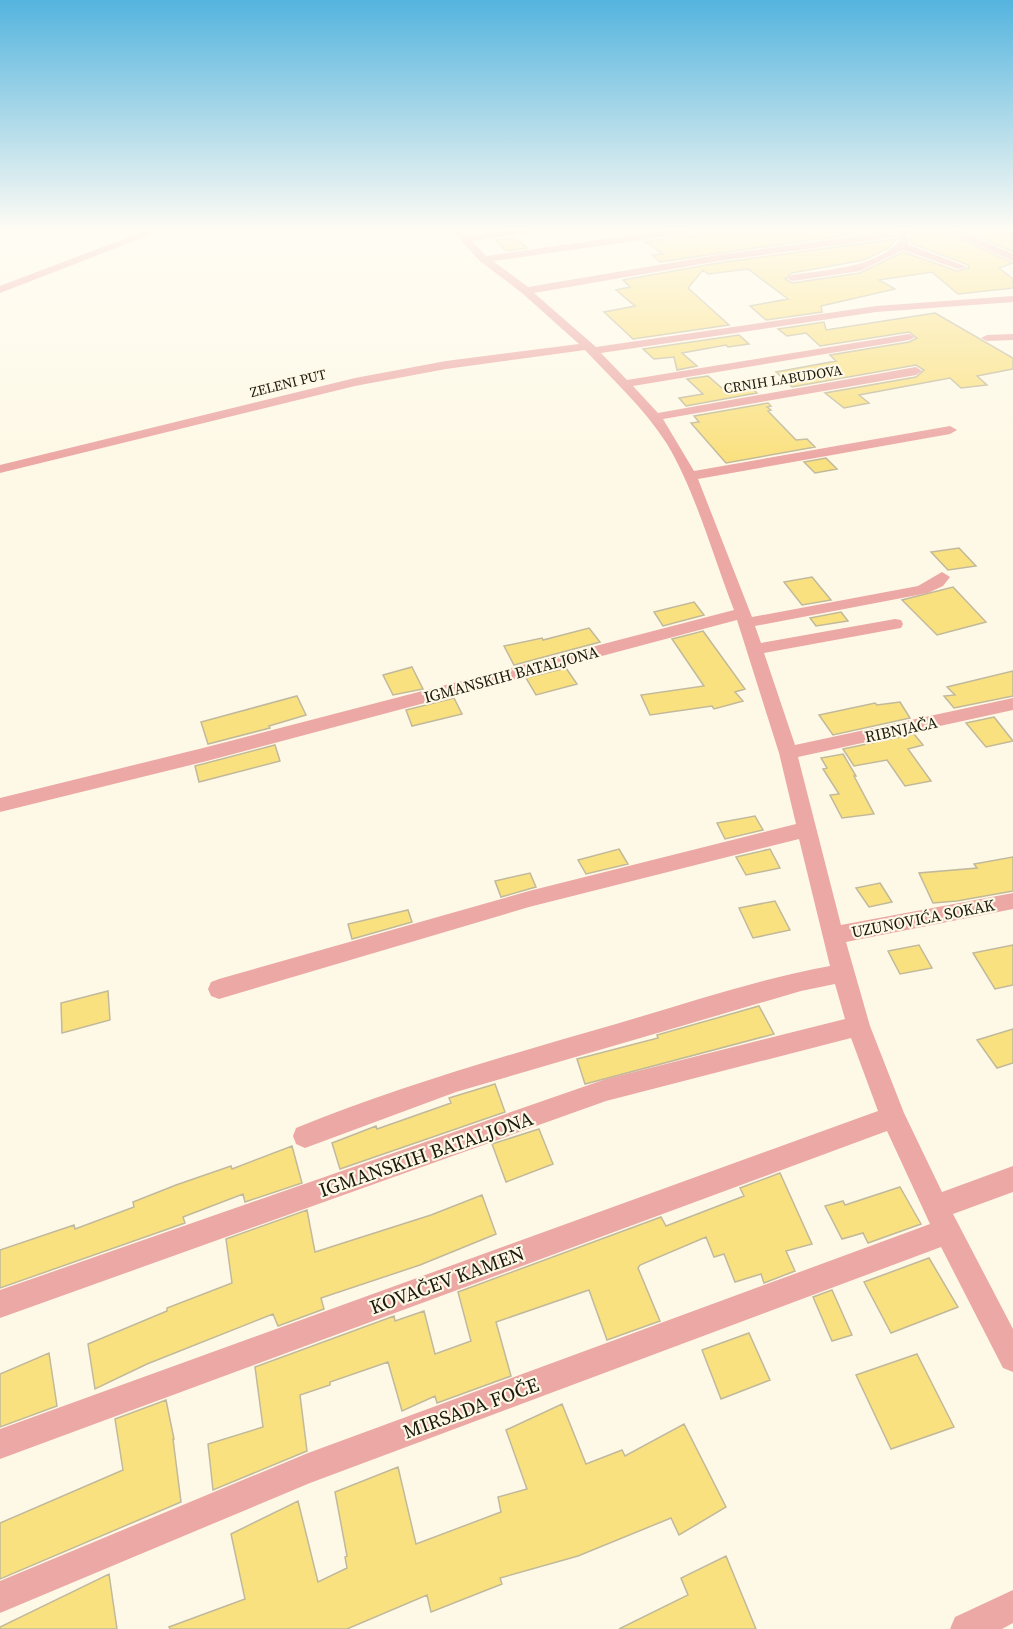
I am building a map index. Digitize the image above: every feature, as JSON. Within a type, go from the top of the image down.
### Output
[{"type":"street","points":[[544,307],[590,349],[655,417],[674,445],[690,476],[744,618],[788,753],[832,935],[858,1026],[893,1117],[1013,1358]]},
{"type":"street","name":"ZELENI PUT","points":[[0,469],[355,382],[446,365],[590,349],[893,307]]},
{"type":"street","points":[[624,384],[909,337]]},
{"type":"street","points":[[987,338],[1013,337]]},
{"type":"street","name":"CRNIH LABUDOVA","points":[[655,417],[916,371]]},
{"type":"street","points":[[690,476],[950,430]]},
{"type":"street","name":"IGMANSKIH BATALJONA","points":[[0,805],[744,618],[922,590],[937,583],[942,577]]},
{"type":"street","points":[[754,650],[895,624]]},
{"type":"street","name":"RIBNJAČA","points":[[788,753],[1013,704]]},
{"type":"street","points":[[219,989],[529,899],[807,829]]},
{"type":"street","name":"UZUNOVIĆA SOKAK","points":[[832,935],[1013,901]]},
{"type":"street","points":[[305,1136],[456,1080],[801,981],[843,973]]},
{"type":"street","name":"IGMANSKIH BATALJONA","points":[[0,1304],[606,1090],[858,1026]]},
{"type":"street","name":"KOVAČEV KAMEN","points":[[0,1444],[893,1117]]},
{"type":"street","points":[[942,1219],[1013,1179]]},
{"type":"street","name":"MIRSADA FOČE","points":[[0,1597],[308,1468],[942,1219]]},
{"type":"street","points":[[967,1629],[1013,1606]]},
{"type":"building","points":[[630,307],[709,307],[729,325],[633,339],[604,312]]},
{"type":"building","points":[[751,307],[821,307],[822,312],[766,320]]},
{"type":"building","points":[[935,313],[1013,358],[1013,369],[977,376],[987,385],[961,388],[950,378],[859,395],[869,403],[844,408],[825,393],[916,377],[924,370],[916,365],[792,387],[776,372],[836,361],[830,355],[909,342],[917,338],[909,332],[820,346],[806,333],[787,336],[778,329],[824,322],[826,330]]},
{"type":"building","points":[[739,335],[749,344],[728,347],[726,345],[682,353],[697,366],[677,370],[674,357],[654,359],[643,349]]},
{"type":"building","points":[[708,376],[723,389],[749,385],[757,393],[686,406],[679,398],[703,394],[687,379]]},
{"type":"building","points":[[768,403],[771,406],[767,407],[771,410],[768,411],[796,440],[807,439],[815,447],[726,463],[691,423],[699,422],[694,416]]},
{"type":"building","points":[[826,458],[837,469],[815,473],[804,462]]},
{"type":"building","points":[[959,548],[976,566],[948,570],[931,552]]},
{"type":"building","points":[[812,577],[831,600],[802,605],[784,582]]},
{"type":"building","points":[[953,587],[986,622],[937,635],[902,600]]},
{"type":"building","points":[[694,602],[704,615],[663,626],[654,612]]},
{"type":"building","points":[[841,612],[848,621],[816,626],[810,618]]},
{"type":"building","points":[[589,628],[600,642],[514,665],[504,646],[542,638],[543,640]]},
{"type":"building","points":[[703,631],[745,689],[735,692],[743,701],[714,709],[712,706],[650,715],[641,695],[704,686],[672,639]]},
{"type":"building","points":[[412,667],[423,689],[393,695],[383,675]]},
{"type":"building","points":[[566,668],[577,684],[536,695],[526,678]]},
{"type":"building","points":[[1013,671],[1013,696],[954,708],[944,696],[955,695],[947,687]]},
{"type":"building","points":[[297,696],[306,715],[269,726],[270,728],[208,744],[201,722]]},
{"type":"building","points":[[454,698],[462,714],[412,726],[406,710]]},
{"type":"building","points":[[900,702],[910,718],[833,735],[819,715],[875,703],[877,705]]},
{"type":"building","points":[[994,717],[1013,741],[986,747],[966,723]]},
{"type":"building","points":[[914,734],[923,745],[908,749],[931,781],[905,786],[887,760],[854,766],[843,749]]},
{"type":"building","points":[[275,745],[280,761],[199,782],[195,766]]},
{"type":"building","points":[[843,754],[874,814],[842,818],[830,795],[839,794],[823,769],[827,768],[821,758]]},
{"type":"building","points":[[755,816],[763,830],[725,839],[717,823]]},
{"type":"building","points":[[619,849],[628,864],[586,874],[578,860]]},
{"type":"building","points":[[770,849],[780,868],[746,875],[736,857]]},
{"type":"building","points":[[1013,857],[1013,891],[957,901],[933,903],[919,873],[977,868],[974,864]]},
{"type":"building","points":[[530,873],[536,887],[501,897],[495,881]]},
{"type":"building","points":[[880,883],[892,902],[869,907],[856,888]]},
{"type":"building","points":[[775,901],[790,930],[753,938],[739,908]]},
{"type":"building","points":[[408,910],[412,922],[352,939],[348,924]]},
{"type":"building","points":[[919,945],[932,968],[900,974],[888,951]]},
{"type":"building","points":[[1013,945],[1013,985],[995,989],[973,953]]},
{"type":"building","points":[[108,991],[110,1020],[62,1033],[61,1003]]},
{"type":"building","points":[[759,1006],[774,1034],[585,1084],[577,1059],[658,1038],[657,1035]]},
{"type":"building","points":[[1013,1029],[1013,1063],[997,1068],[977,1040]]},
{"type":"building","points":[[495,1084],[505,1112],[340,1169],[332,1143],[376,1126],[377,1129],[451,1103],[449,1098]]},
{"type":"building","points":[[539,1129],[553,1164],[506,1182],[492,1144]]},
{"type":"building","points":[[292,1146],[302,1183],[245,1202],[243,1194],[183,1217],[185,1223],[0,1288],[0,1250],[74,1225],[75,1229],[134,1207],[133,1202],[176,1185],[231,1166],[232,1169]]},
{"type":"building","points":[[780,1173],[812,1244],[786,1251],[795,1271],[764,1283],[761,1274],[735,1282],[724,1254],[714,1257],[706,1237],[640,1265],[638,1268],[660,1321],[607,1340],[589,1290],[496,1322],[511,1376],[437,1403],[435,1396],[402,1411],[388,1362],[330,1382],[330,1385],[300,1395],[307,1451],[213,1490],[208,1444],[263,1427],[255,1367],[394,1316],[395,1321],[424,1311],[435,1354],[471,1341],[458,1292],[661,1217],[666,1226],[744,1196],[740,1188]]},
{"type":"building","points":[[900,1187],[921,1224],[868,1243],[863,1233],[842,1239],[825,1206],[843,1201],[845,1205]]},
{"type":"building","points":[[482,1195],[496,1234],[420,1265],[321,1298],[324,1309],[278,1326],[273,1314],[147,1364],[95,1389],[88,1344],[167,1311],[167,1308],[232,1283],[226,1239],[307,1210],[315,1252],[431,1215]]},
{"type":"building","points":[[929,1258],[958,1307],[891,1333],[864,1282]]},
{"type":"building","points":[[832,1290],[852,1335],[832,1341],[813,1297]]},
{"type":"building","points":[[749,1333],[770,1380],[721,1399],[702,1350]]},
{"type":"building","points":[[49,1353],[57,1406],[0,1427],[0,1374]]},
{"type":"building","points":[[917,1354],[954,1427],[891,1449],[856,1375]]},
{"type":"building","points":[[166,1400],[174,1439],[181,1502],[0,1579],[0,1523],[123,1470],[115,1419]]},
{"type":"building","points":[[562,1404],[586,1464],[622,1450],[625,1456],[684,1424],[726,1507],[679,1535],[671,1518],[578,1556],[500,1578],[502,1584],[431,1612],[427,1595],[347,1629],[170,1629],[169,1627],[245,1599],[231,1534],[298,1501],[318,1582],[347,1568],[345,1557],[347,1556],[335,1492],[398,1467],[416,1544],[501,1512],[498,1497],[527,1489],[506,1430]]},
{"type":"building","points":[[726,1556],[756,1629],[619,1629],[688,1595],[681,1578]]},
{"type":"building","points":[[109,1574],[117,1629],[0,1629],[0,1627]]}]
